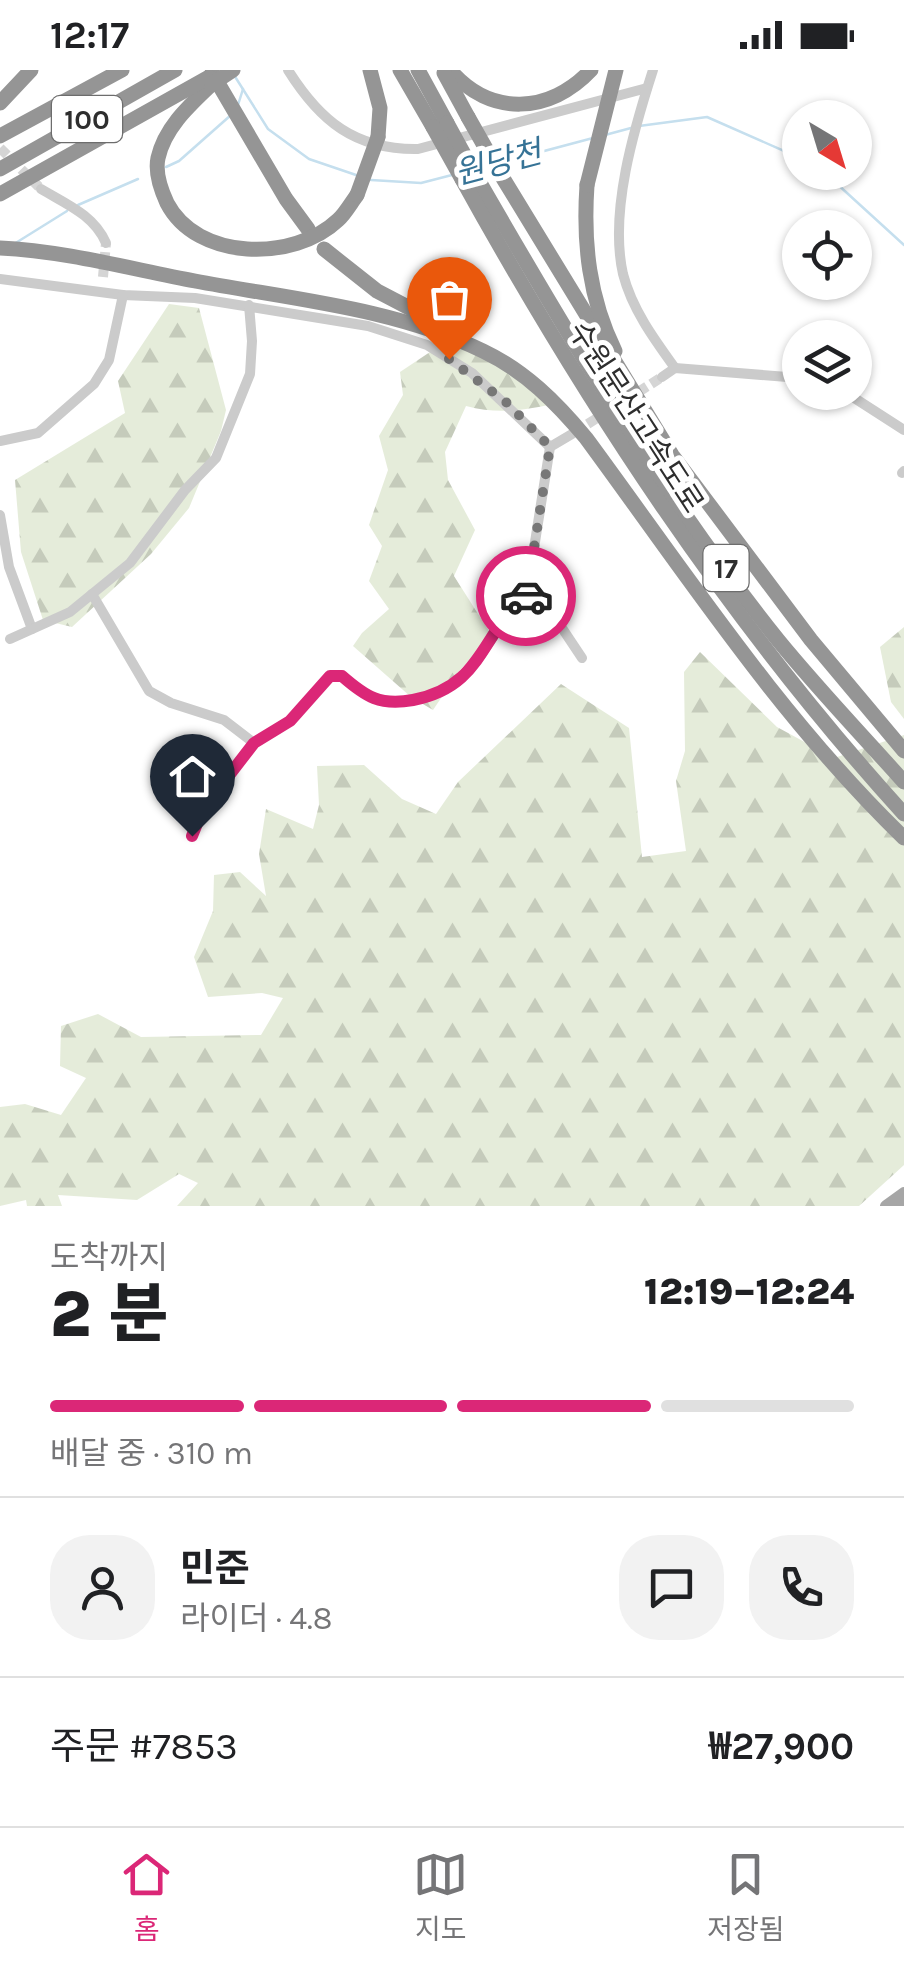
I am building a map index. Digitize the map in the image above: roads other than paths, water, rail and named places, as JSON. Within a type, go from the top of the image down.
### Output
[{"type":"highway","points":[[0,103],[31,70]]},
{"type":"highway","name":"100","points":[[0,136],[122,70]]},
{"type":"highway","name":"100","points":[[0,168],[175,70]]},
{"type":"highway","points":[[0,194],[226,70]]},
{"type":"highway","points":[[233,70],[210,77],[164,140],[156,163],[162,192],[174,216],[195,233],[220,244],[251,250],[285,246],[338,221],[357,196],[378,137],[380,108],[370,70]]},
{"type":"highway","name":"수원문산고속도로","points":[[400,70],[440,125],[547,332],[692,552],[852,757],[904,814]]},
{"type":"highway","name":"수원문산고속도로","points":[[418,70],[440,125]]},
{"type":"highway","points":[[446,70],[476,94],[513,104],[558,96],[592,70]]},
{"type":"highway","points":[[446,70],[498,170],[672,455],[751,564],[904,752]]},
{"type":"highway","points":[[616,70],[587,185],[587,256],[602,322],[672,455]]},
{"type":"highway","points":[[210,77],[308,229]]},
{"type":"highway","name":"수원문산고속도로","points":[[469,177],[667,488],[778,639],[904,782]]},
{"type":"highway","points":[[0,248],[380,316],[460,341],[522,373]]},
{"type":"highway","points":[[324,249],[377,292],[492,350],[563,410],[765,680],[844,775],[904,838]]},
{"type":"main road","points":[[886,1206],[904,1192]]},
{"type":"street","points":[[288,70],[309,103],[332,125],[390,150],[418,149],[646,94]]},
{"type":"street","points":[[653,70],[633,144],[617,230],[624,276],[642,320],[675,368]]},
{"type":"street","points":[[40,189],[86,215],[99,227],[106,243]]},
{"type":"street","points":[[100,292],[102,278]]},
{"type":"street","points":[[0,279],[100,292],[195,298],[368,326],[427,345],[472,373],[550,447]]},
{"type":"street","points":[[0,442],[38,434],[94,384],[109,360],[124,294]]},
{"type":"street","points":[[10,639],[70,612],[130,563],[185,490],[216,458],[250,374],[249,305]]},
{"type":"street","points":[[662,376],[675,368],[782,377]]},
{"type":"street","points":[[872,409],[904,430]]},
{"type":"street","points":[[550,447],[572,434]]},
{"type":"street","points":[[550,447],[532,561],[536,589],[582,658]]},
{"type":"street","points":[[0,515],[10,567],[32,629]]},
{"type":"street","points":[[192,836],[203,809],[254,743],[290,721],[330,676],[342,676],[367,698],[398,703],[430,696],[456,685],[490,644],[504,618],[536,589]]},
{"type":"street","points":[[92,594],[149,691],[170,703],[224,720],[254,743]]},
{"type":"waterway","name":"원당천","points":[[234,75],[268,129],[309,159],[359,176]]},
{"type":"waterway","points":[[238,105],[243,89]]},
{"type":"waterway","points":[[166,167],[179,161],[231,115]]},
{"type":"waterway","name":"원당천","points":[[639,126],[707,117],[782,150]]},
{"type":"waterway","name":"원당천","points":[[605,135],[631,128]]},
{"type":"waterway","name":"원당천","points":[[499,163],[593,138]]},
{"type":"waterway","name":"원당천","points":[[371,180],[421,183],[452,175]]},
{"type":"waterway","points":[[78,205],[138,179]]},
{"type":"waterway","name":"원당천","points":[[844,190],[904,245]]},
{"type":"waterway","points":[[14,244],[67,211]]},
{"type":"tunnel","points":[[0,148],[41,189]]},
{"type":"tunnel","points":[[103,277],[106,243]]},
{"type":"tunnel","points":[[575,432],[662,377]]}]
